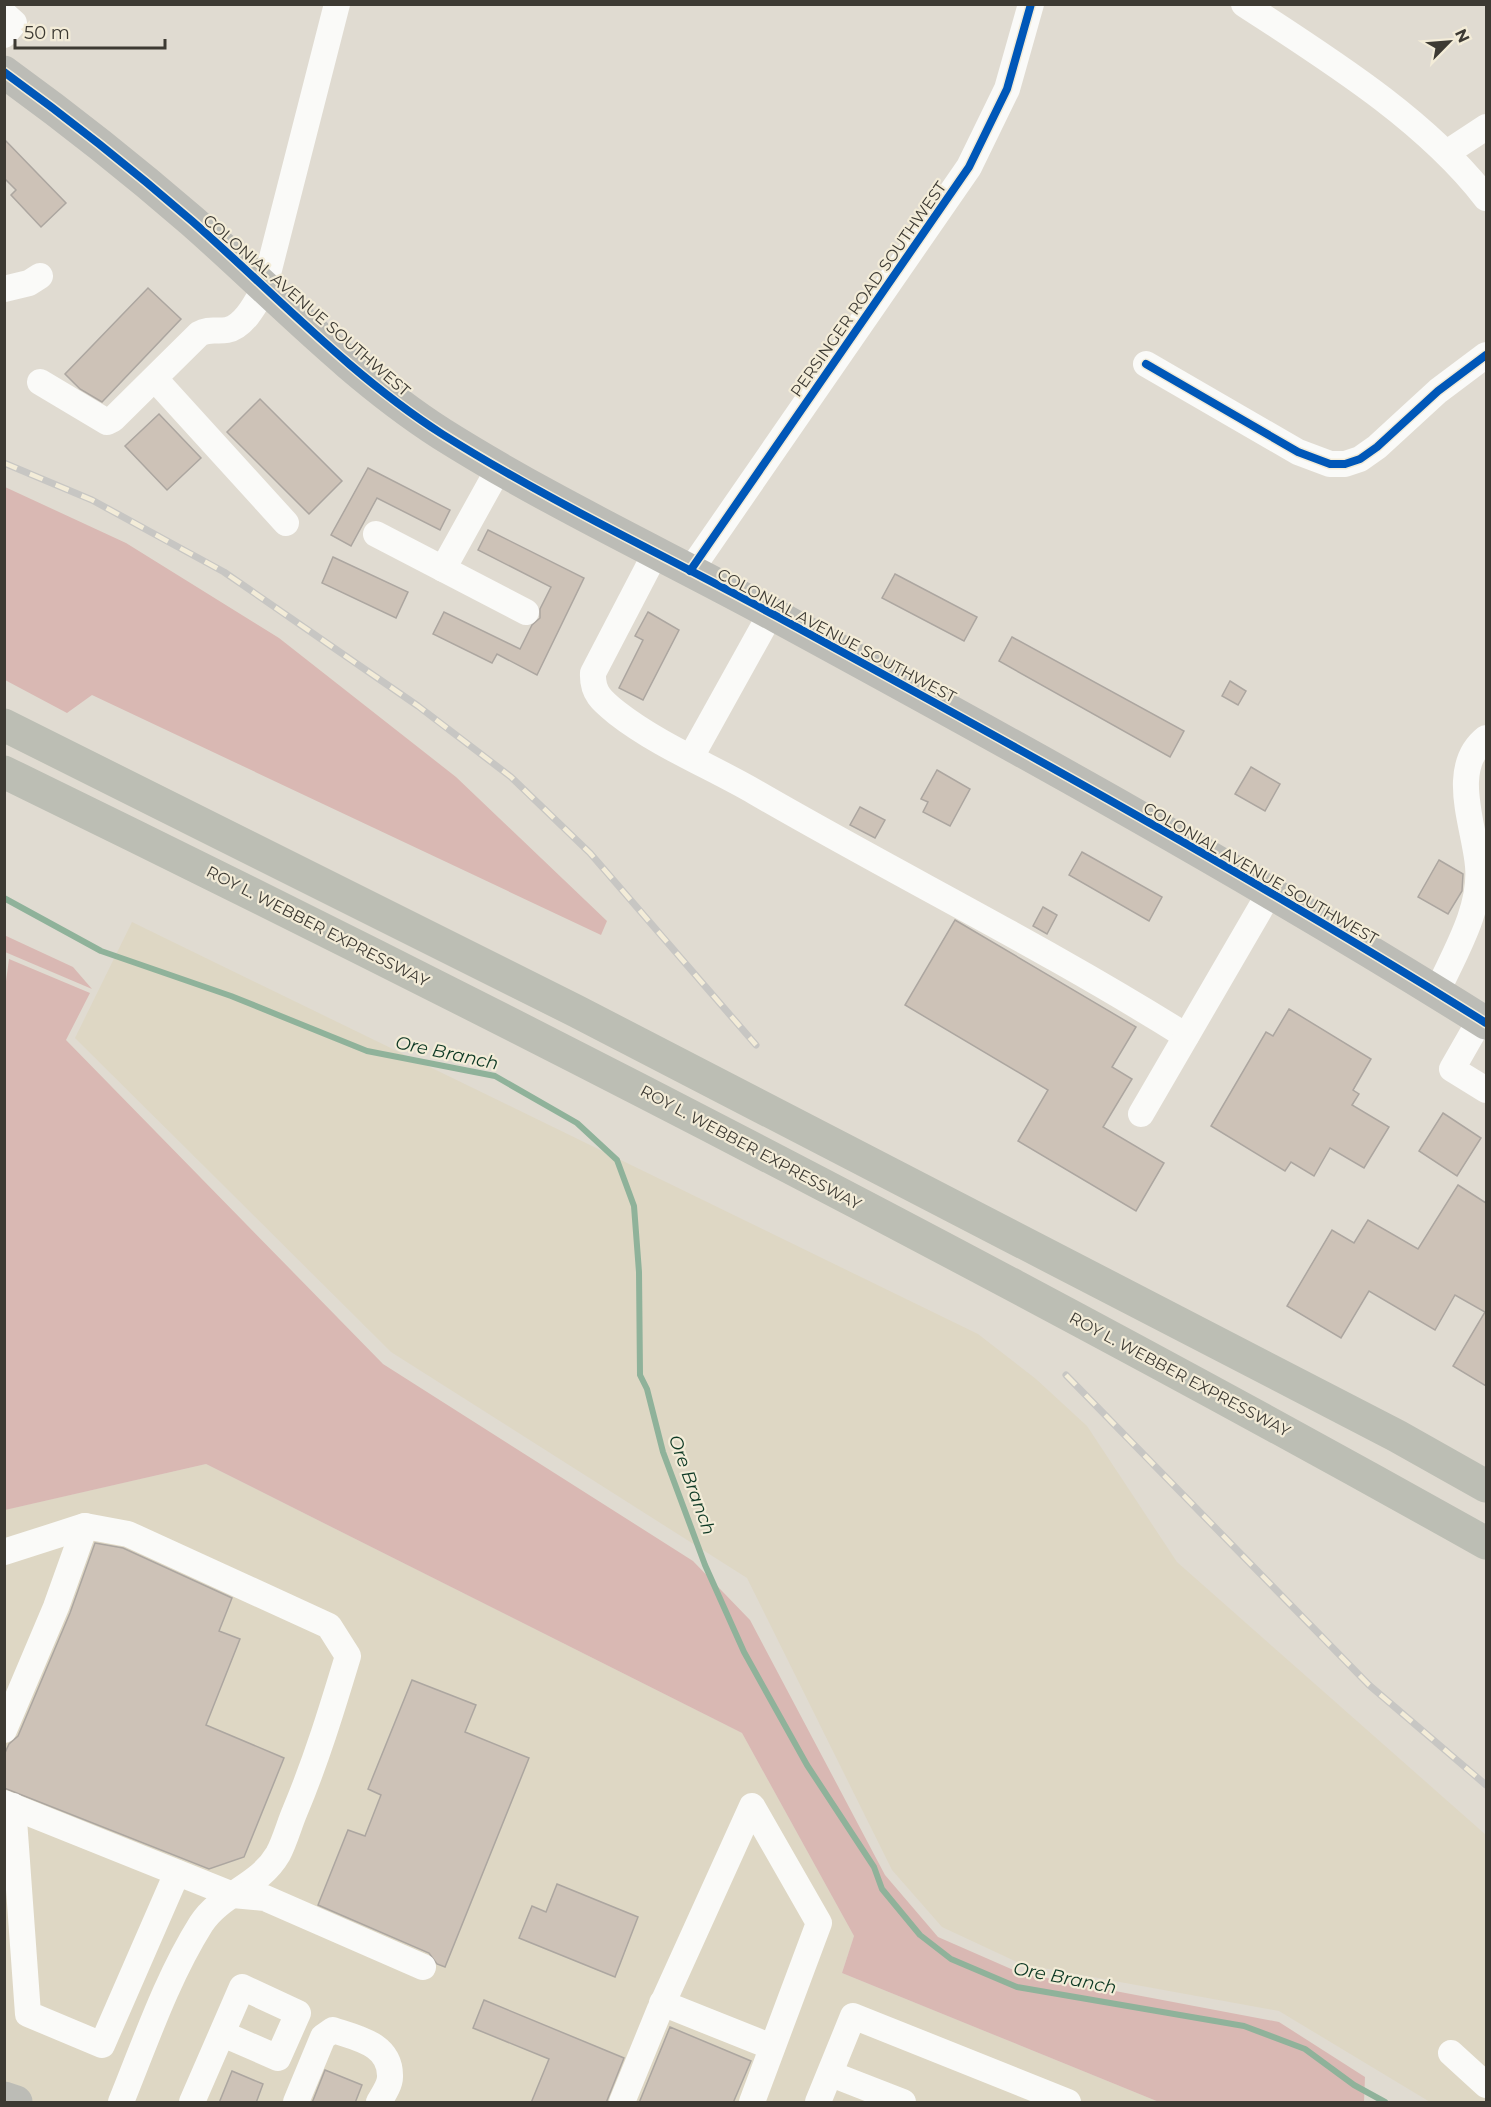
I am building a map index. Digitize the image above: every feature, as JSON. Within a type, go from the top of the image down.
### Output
[{"type":"highway","points":[[4,725],[576,1011],[1397,1436],[1486,1486]]},
{"type":"highway","name":"ROY L. WEBBER EXPRESSWAY","points":[[4,772],[235,884],[604,1071],[1156,1360],[1486,1543]]},
{"type":"highway","points":[[1397,1436],[1486,1473]]},
{"type":"main road","name":"COLONIAL AVENUE SOUTHWEST","points":[[9,66],[65,116],[193,222],[264,289],[412,414],[499,468],[655,554],[771,613],[1270,892],[1484,1022]]},
{"type":"main road","points":[[4,2098],[16,2103]]},
{"type":"street","points":[[40,382],[107,422],[204,331],[234,327],[249,313],[264,289],[337,4]]},
{"type":"street","name":"PERSINGER ROAD SOUTHWEST","points":[[690,571],[969,167],[1007,89],[1031,4]]},
{"type":"street","points":[[1244,4],[1322,57],[1448,152],[1486,198]]},
{"type":"street","points":[[4,14],[14,23],[4,35]]},
{"type":"street","points":[[1448,152],[1486,127]]},
{"type":"street","points":[[4,289],[29,283],[40,276]]},
{"type":"street","points":[[1146,364],[1298,452],[1330,464],[1345,464],[1360,459],[1377,447],[1438,391],[1486,355]]},
{"type":"street","points":[[155,379],[285,523]]},
{"type":"street","points":[[443,569],[499,468]]},
{"type":"street","points":[[376,534],[526,612]]},
{"type":"street","points":[[655,554],[592,673],[592,685],[597,696],[642,731],[691,756],[823,832],[1018,935],[1186,1036]]},
{"type":"street","points":[[691,756],[771,613]]},
{"type":"street","points":[[1437,992],[1470,916],[1478,885],[1478,865],[1468,817],[1466,783],[1471,761],[1486,738]]},
{"type":"street","points":[[1141,1114],[1270,892]]},
{"type":"street","points":[[1484,1022],[1452,1069],[1484,1084]]},
{"type":"street","points":[[5,1719],[56,1607],[85,1526]]},
{"type":"street","points":[[4,1552],[85,1526],[128,1534],[328,1626],[348,1656],[318,1756],[278,1854],[264,1872],[215,1907],[202,1923],[163,2000],[121,2103]]},
{"type":"street","points":[[177,1873],[102,2045],[28,2014],[9,1805],[233,1895],[265,1898],[423,1967]]},
{"type":"street","points":[[622,2103],[663,2003],[752,1806],[819,1923],[752,2103]]},
{"type":"street","points":[[192,2103],[242,1987],[298,2013],[278,2058],[223,2034]]},
{"type":"street","points":[[663,2003],[772,2047]]},
{"type":"street","points":[[818,2103],[854,2016],[1068,2103]]},
{"type":"street","points":[[296,2103],[323,2037],[333,2030],[376,2045],[388,2063],[391,2078],[379,2103]]},
{"type":"street","points":[[1451,2053],[1486,2085]]},
{"type":"street","points":[[831,2074],[903,2103]]},
{"type":"shaded area","points":[[5,487],[126,543],[279,638],[456,777],[607,921],[601,935],[92,695],[67,713],[5,680]]},
{"type":"shaded area","points":[[132,922],[978,1334],[1036,1379],[1087,1426],[1177,1562],[1486,1835],[1486,2102],[1430,2102],[1279,2011],[1021,1964],[942,1927],[892,1870],[747,1578],[391,1352],[75,1038]]},
{"type":"shaded area","points":[[4,935],[73,967],[92,989],[5,952]]},
{"type":"shaded area","points":[[9,959],[90,993],[66,1040],[383,1364],[693,1561],[750,1620],[885,1875],[938,1937],[1020,1973],[1279,2022],[1365,2077],[1364,2102],[1159,2102],[842,1973],[854,1936],[742,1733],[206,1464],[5,1510],[4,996]]},
{"type":"shaded area","points":[[206,1464],[742,1733],[854,1936],[842,1973],[1159,2102],[5,2102],[4,1510]]},
{"type":"building","points":[[4,139],[66,203],[41,227],[11,195],[16,190],[4,178]]},
{"type":"building","points":[[148,288],[181,319],[102,402],[80,389],[65,374]]},
{"type":"building","points":[[260,399],[342,481],[309,514],[227,432]]},
{"type":"building","points":[[159,414],[201,458],[167,490],[125,446]]},
{"type":"building","points":[[368,468],[450,510],[440,530],[377,498],[351,546],[331,535]]},
{"type":"building","points":[[488,530],[584,578],[537,675],[497,654],[492,663],[433,634],[444,612],[520,649],[532,625],[540,618],[540,609],[551,587],[478,550]]},
{"type":"building","points":[[333,557],[408,592],[396,618],[322,583]]},
{"type":"building","points":[[895,574],[977,617],[964,641],[882,598]]},
{"type":"building","points":[[648,612],[679,630],[643,700],[619,688],[643,640],[635,636]]},
{"type":"building","points":[[1012,637],[1184,731],[1170,757],[999,661]]},
{"type":"building","points":[[1230,681],[1246,691],[1238,705],[1222,696]]},
{"type":"building","points":[[1251,767],[1280,784],[1265,811],[1235,794]]},
{"type":"building","points":[[937,770],[970,789],[950,826],[923,812],[928,802],[921,799]]},
{"type":"building","points":[[860,807],[885,820],[875,838],[850,825]]},
{"type":"building","points":[[1082,852],[1162,897],[1149,921],[1069,875]]},
{"type":"building","points":[[1439,860],[1463,874],[1462,891],[1448,914],[1418,897]]},
{"type":"building","points":[[1043,907],[1057,915],[1047,934],[1033,926]]},
{"type":"building","points":[[955,920],[1136,1027],[1112,1067],[1132,1079],[1103,1127],[1164,1163],[1136,1211],[1018,1141],[1048,1090],[905,1005]]},
{"type":"building","points":[[1289,1009],[1371,1059],[1353,1090],[1359,1094],[1352,1105],[1389,1127],[1364,1168],[1330,1148],[1314,1176],[1291,1162],[1285,1171],[1211,1126],[1266,1032],[1273,1036]]},
{"type":"building","points":[[1443,1113],[1481,1138],[1457,1176],[1419,1151]]},
{"type":"building","points":[[1458,1185],[1486,1203],[1486,1386],[1453,1366],[1485,1312],[1455,1295],[1435,1330],[1369,1291],[1341,1338],[1287,1306],[1332,1230],[1354,1243],[1368,1220],[1418,1249]]},
{"type":"building","points":[[95,1543],[123,1548],[232,1598],[219,1631],[240,1639],[206,1725],[284,1758],[244,1857],[209,1869],[4,1788],[4,1755],[9,1744],[18,1736],[70,1613]]},
{"type":"building","points":[[412,1680],[476,1705],[465,1732],[529,1758],[445,1967],[437,1964],[429,1953],[318,1905],[348,1830],[365,1836],[381,1795],[368,1789]]},
{"type":"building","points":[[557,1884],[638,1917],[615,1977],[519,1938],[532,1906],[546,1912]]},
{"type":"building","points":[[484,2000],[624,2058],[606,2103],[531,2103],[549,2059],[473,2028]]},
{"type":"building","points":[[670,2027],[751,2061],[733,2103],[639,2103]]},
{"type":"building","points":[[325,2070],[362,2085],[355,2103],[312,2103]]},
{"type":"building","points":[[232,2071],[263,2084],[256,2103],[219,2103]]},
{"type":"waterway","name":"Ore Branch","points":[[4,898],[101,951],[231,996],[367,1051],[495,1076],[577,1123],[617,1160],[634,1206],[639,1272],[640,1375],[647,1389],[663,1452],[705,1565],[744,1652],[807,1765],[874,1867],[882,1889],[920,1935],[951,1959],[1017,1987],[1244,2026],[1305,2049],[1354,2085],[1385,2102]]},
{"type":"railway","points":[[4,463],[92,500],[224,572],[418,706],[511,777],[590,853],[756,1045]]},
{"type":"railway","points":[[1066,1375],[1369,1685],[1486,1785]]},
{"type":"cycle path","points":[[690,571],[969,167],[1007,89],[1031,4]]},
{"type":"cycle path","points":[[4,72],[146,182],[223,248],[344,360],[408,411],[442,434],[524,483],[778,617],[1135,815],[1312,917],[1486,1023]]},
{"type":"cycle path","points":[[1146,364],[1298,452],[1330,464],[1345,464],[1360,459],[1377,447],[1438,391],[1486,355]]}]
